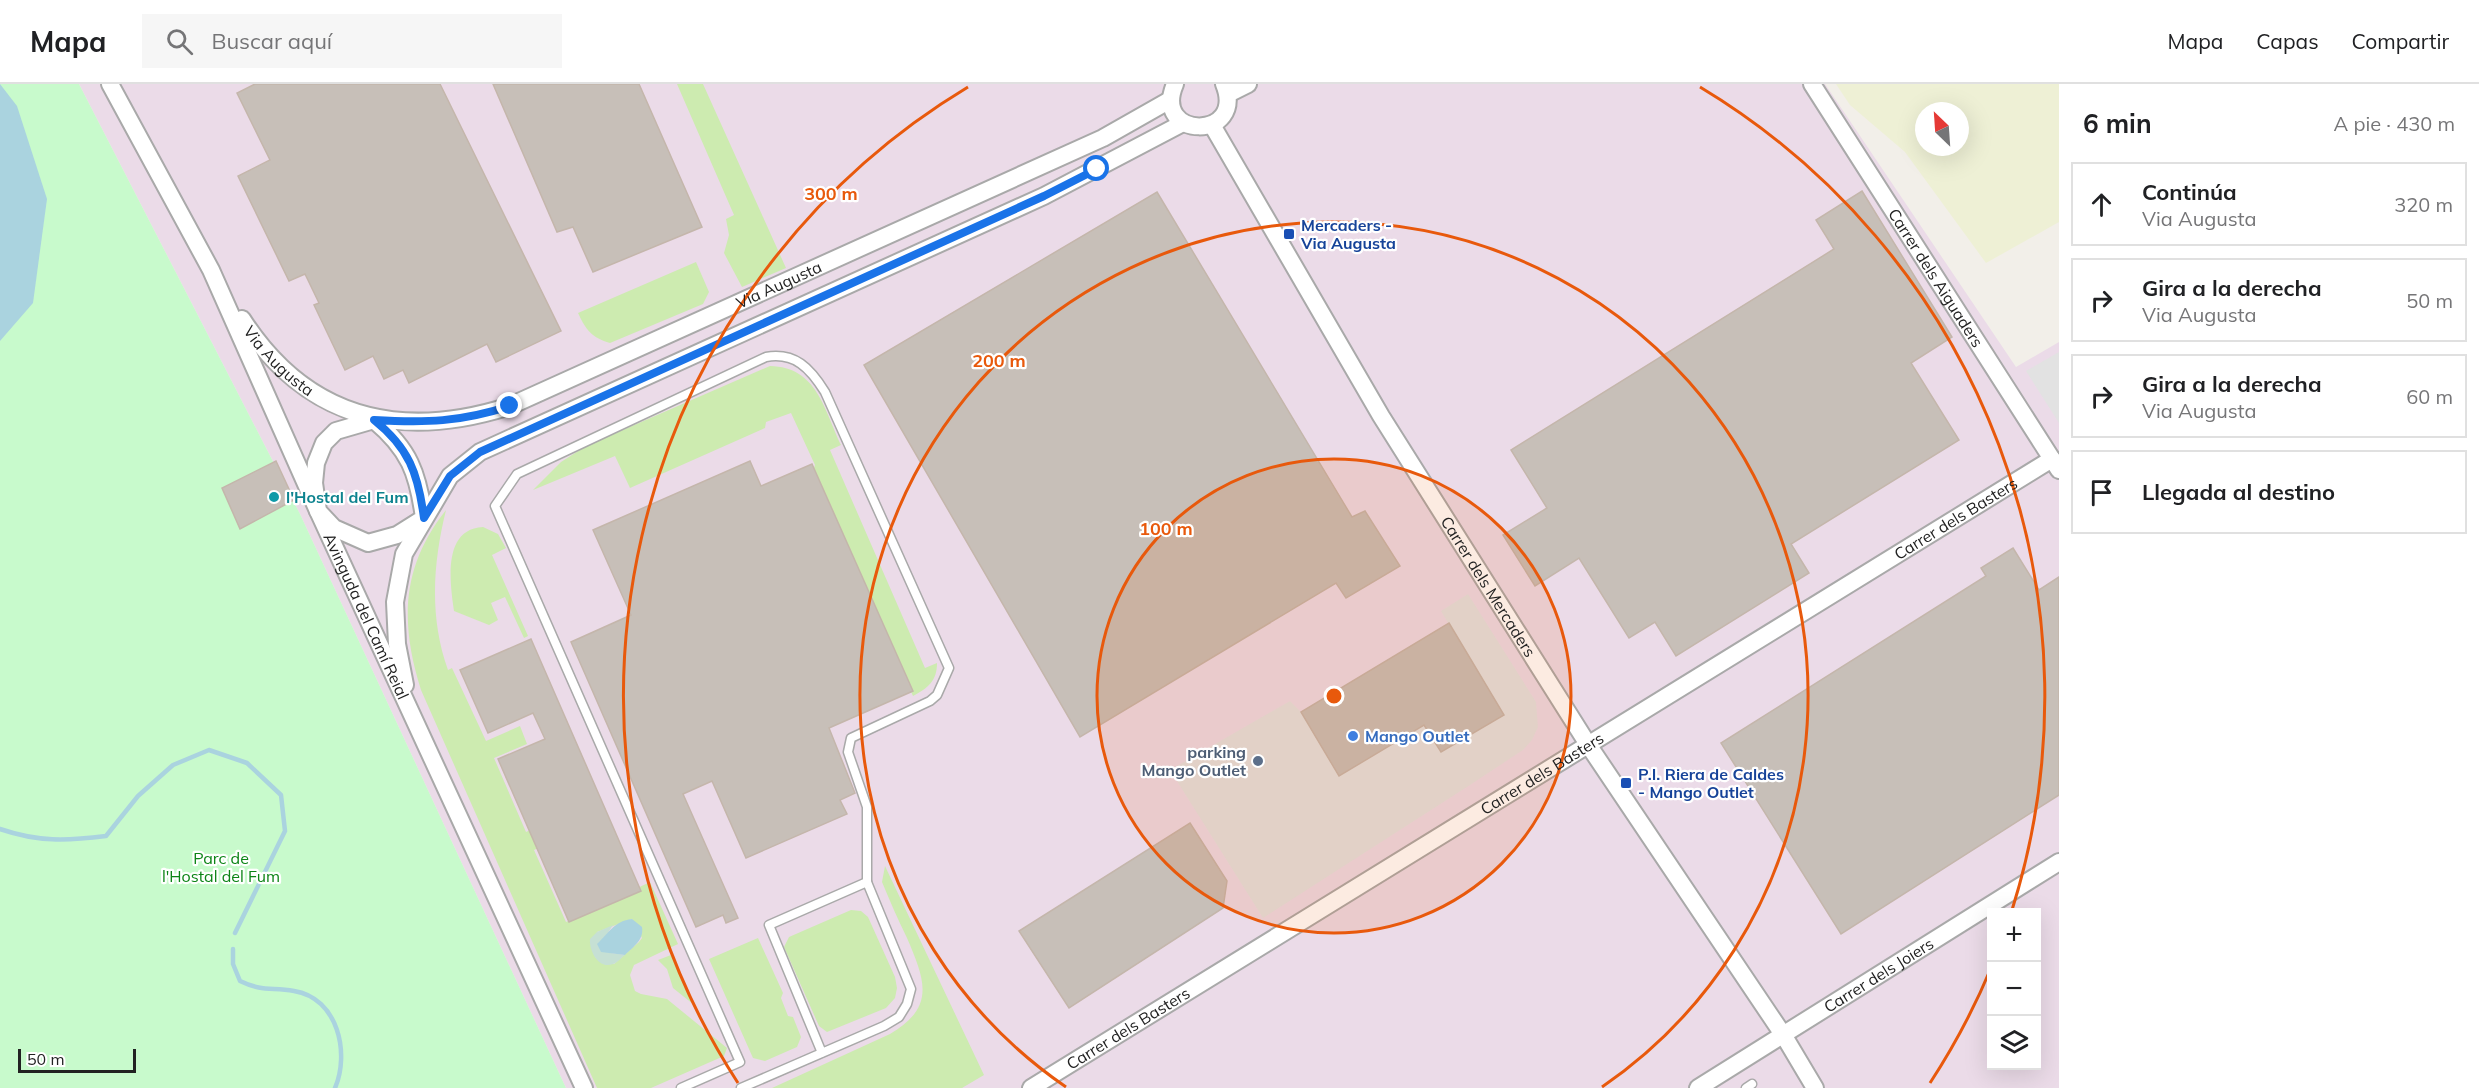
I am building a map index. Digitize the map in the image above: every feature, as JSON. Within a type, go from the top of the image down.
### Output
[{"type":"street","name":"Avinguda del Camí Reial","points":[[110,84],[211,270],[318,512],[584,1088]]},
{"type":"street","points":[[1173,92],[1172,109],[1183,123],[1202,128],[1212,124],[1224,112],[1226,89],[1248,84]]},
{"type":"street","name":"Carrer dels Aiguaders","points":[[1812,84],[2056,464]]},
{"type":"street","name":"Via Augusta","points":[[211,270],[254,338],[288,376],[340,408],[374,420],[426,423],[472,418],[510,406],[1103,138],[1173,92]]},
{"type":"street","name":"Via Augusta","points":[[411,715],[397,644],[395,602],[404,554],[450,476],[480,452],[1044,196],[1183,123]]},
{"type":"street","name":"Carrer dels Mercaders","points":[[1212,124],[1381,416],[1589,746],[1784,1036],[1815,1088]]},
{"type":"street","name":"Via Augusta","points":[[374,420],[336,430],[324,443],[316,463],[314,483],[318,512],[334,528],[368,543],[397,535],[424,518]]},
{"type":"street","name":"Via Augusta","points":[[374,420],[395,437],[408,456],[421,493],[424,518]]},
{"type":"street","name":"Carrer dels Basters","points":[[1031,1088],[1589,746],[2056,464]]},
{"type":"street","name":"Carrer dels Joiers","points":[[1698,1088],[2059,862]]},
{"type":"lane","points":[[681,1088],[740,1062],[495,506],[517,474],[766,357],[780,355],[798,360],[813,373],[825,392],[949,668],[938,695],[930,701],[851,738],[848,752],[867,807],[867,882],[911,989],[907,1004],[899,1017],[884,1026],[741,1088]]},
{"type":"lane","points":[[822,1053],[769,925],[867,882]]},
{"type":"shaded area","points":[[79,84],[1825,84],[2016,367],[2059,342],[2059,1088],[566,1088],[300,514]]},
{"type":"shaded area","points":[[2059,352],[2059,423],[2026,371]]},
{"type":"shaded area","name":"parking Mango Outlet","points":[[1468,594],[1536,702],[1538,727],[1532,740],[1523,750],[1263,918],[1170,770],[1290,701],[1301,712],[1339,776],[1424,725],[1441,752],[1503,715],[1441,611]]},
{"type":"green space","name":"Parc de l'Hostal del Fum","points":[[0,84],[79,84],[300,514],[566,1088],[0,1088]]},
{"type":"green space","points":[[677,84],[703,84],[786,268],[742,287],[724,253],[729,235],[726,219],[734,215]]},
{"type":"green space","points":[[1836,84],[2059,84],[2059,222],[1986,263],[1905,152],[1850,105]]},
{"type":"green space","points":[[696,262],[709,292],[703,304],[610,343],[590,332],[578,313]]},
{"type":"green space","points":[[770,366],[786,368],[799,374],[817,392],[841,445],[830,450],[925,668],[937,663],[931,683],[913,696],[812,473],[815,465],[791,413],[766,422],[765,428],[630,488],[615,456],[533,490],[561,462],[586,446]]},
{"type":"green space","points":[[446,510],[438,550],[435,590],[438,630],[448,670],[452,668],[486,741],[520,726],[527,744],[494,758],[526,832],[559,817],[568,835],[534,850],[566,922],[650,882],[678,944],[634,965],[630,975],[635,991],[667,999],[727,1048],[724,1056],[651,1088],[597,1088],[421,690],[410,642],[409,596],[420,553],[431,531]],"holes":[[[632,919],[642,938],[614,964],[604,963],[595,957],[597,932]]]},
{"type":"green space","points":[[483,527],[498,534],[506,548],[492,555],[528,636],[524,638],[505,597],[491,603],[498,620],[489,625],[454,611],[451,573],[455,547],[461,537],[470,530]]},
{"type":"green space","points":[[885,866],[984,1075],[962,1088],[772,1088],[890,1034],[915,1014],[923,992],[922,980],[907,938],[882,882]]},
{"type":"green space","points":[[851,910],[861,911],[868,917],[895,977],[897,988],[895,998],[886,1008],[827,1032],[819,1026],[784,947],[789,937]]},
{"type":"green space","points":[[613,925],[605,937],[611,953],[625,955],[615,963],[608,965],[599,962],[596,958],[590,939],[597,932]]},
{"type":"green space","points":[[758,938],[783,993],[781,998],[788,1016],[793,1017],[801,1037],[797,1047],[765,1061],[753,1058],[709,959]]},
{"type":"green space","points":[[671,955],[693,1004],[673,988],[667,969],[658,960]]},
{"type":"water","points":[[0,84],[17,106],[47,199],[33,303],[0,341]]},
{"type":"water","points":[[632,919],[642,927],[640,939],[635,946],[625,955],[601,952],[597,944],[612,928]]},
{"type":"building","points":[[255,84],[440,84],[561,331],[496,362],[487,344],[409,383],[403,370],[384,379],[373,356],[345,370],[314,305],[319,303],[305,274],[289,281],[238,176],[270,160],[237,93]]},
{"type":"building","points":[[493,84],[639,84],[702,227],[593,272],[573,227],[557,232]]},
{"type":"building","points":[[1862,191],[1952,337],[1911,363],[1959,440],[1791,544],[1809,573],[1676,656],[1655,622],[1629,638],[1579,558],[1535,586],[1503,535],[1547,508],[1511,450],[1834,249],[1816,220]]},
{"type":"building","points":[[1157,192],[1352,517],[1365,511],[1400,566],[1346,598],[1336,583],[1080,737],[864,365]]},
{"type":"building","name":"l'Hostal del Fum","points":[[276,461],[294,500],[240,529],[222,488]]},
{"type":"building","points":[[750,461],[761,486],[812,464],[913,691],[829,728],[855,793],[840,800],[847,814],[746,858],[712,781],[683,794],[738,918],[726,923],[723,915],[696,927],[571,642],[631,615],[593,530]]},
{"type":"building","points":[[2013,548],[2039,590],[2059,577],[2059,795],[1841,934],[1721,743],[1986,576],[1981,568]]},
{"type":"building","points":[[1449,623],[1504,715],[1441,752],[1424,725],[1339,776],[1301,712]]},
{"type":"building","points":[[531,639],[641,891],[569,922],[498,759],[545,739],[533,713],[488,733],[460,670]]},
{"type":"building","points":[[1190,823],[1227,881],[1223,908],[1069,1008],[1019,931]]},
{"type":"waterway","points":[[0,829],[52,839],[106,836],[138,796],[173,765],[209,750],[247,763],[281,795],[285,831],[235,933]]},
{"type":"waterway","points":[[233,949],[233,964],[240,981],[255,987],[294,991],[309,996],[321,1004],[330,1016],[337,1029],[340,1044],[341,1059],[335,1088]]},
{"type":"place","name":"Mercaders - Via Augusta","points":[[1289,234]]},
{"type":"place","name":"l'Hostal del Fum","points":[[274,497]]},
{"type":"place","name":"Mango Outlet","points":[[1353,736]]},
{"type":"place","name":"parking Mango Outlet","points":[[1258,761]]},
{"type":"place","name":"P.I. Riera de Caldes - Mango Outlet","points":[[1626,783]]},
{"type":"route","points":[[510,406],[472,418],[426,423],[374,420],[395,437],[408,456],[421,493],[424,518],[450,476],[480,452],[1044,196],[1097,169]]}]
